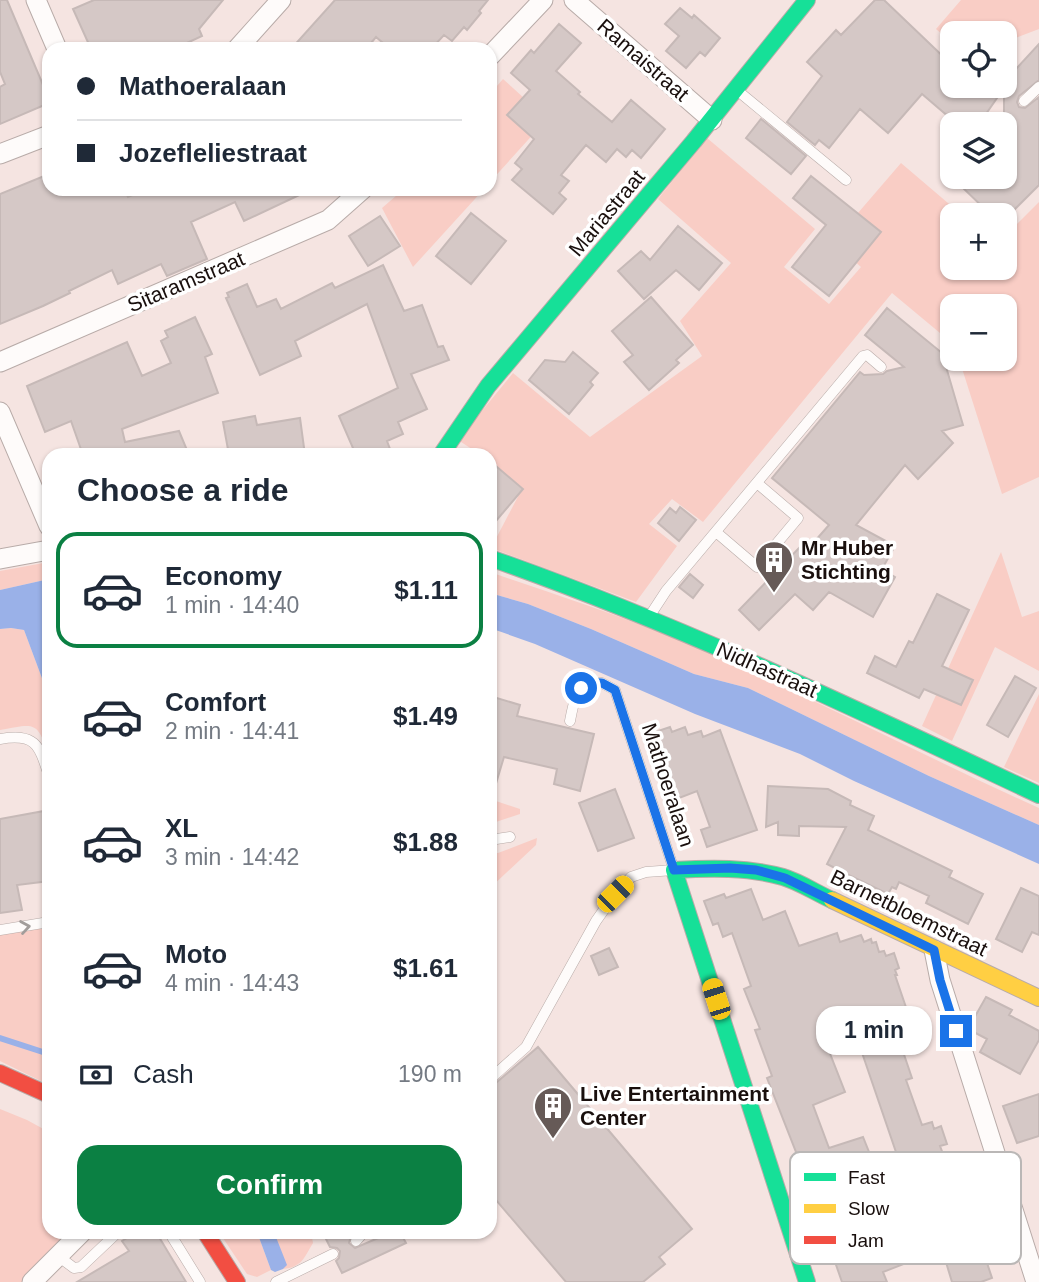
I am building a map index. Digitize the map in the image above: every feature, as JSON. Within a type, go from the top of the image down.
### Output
[{"type":"street","points":[[36,0],[54,42]]},
{"type":"street","points":[[242,42],[281,0]]},
{"type":"street","points":[[497,49],[543,0]]},
{"type":"street","name":"Ramaistraat","points":[[573,0],[712,120]]},
{"type":"street","name":"Mariastraat","points":[[445,448],[495,380],[737,90],[807,0]]},
{"type":"street","points":[[0,154],[42,138]]},
{"type":"street","name":"Sitaramstraat","points":[[0,362],[328,220],[355,196]]},
{"type":"street","points":[[0,412],[42,510]]},
{"type":"street","points":[[0,559],[42,551]]},
{"type":"street","name":"Nidhastraat","points":[[497,560],[573,586],[751,662],[1039,795]]},
{"type":"street","name":"Barnetbloemstraat","points":[[674,870],[730,868],[756,870],[785,878],[1039,998]]},
{"type":"street","name":"Mathoeralaan","points":[[674,870],[790,1229]]},
{"type":"street","points":[[934,950],[940,980],[995,1152]]},
{"type":"street","points":[[0,1073],[42,1093]]},
{"type":"street","points":[[1021,1232],[1037,1282]]},
{"type":"street","points":[[32,1282],[75,1239]]},
{"type":"street","points":[[209,1239],[237,1282]]},
{"type":"street","name":"Mathoeralaan","points":[[801,1264],[807,1282]]},
{"type":"lane","points":[[1024,101],[1039,87]]},
{"type":"lane","points":[[737,90],[846,180]]},
{"type":"lane","points":[[648,618],[666,591],[863,356],[867,355],[881,367]]},
{"type":"lane","points":[[716,532],[757,567],[798,518],[757,483]]},
{"type":"lane","name":"Mathoeralaan","points":[[570,721],[575,698],[588,682],[602,683],[615,690],[674,870]]},
{"type":"lane","points":[[0,739],[23,737],[34,742],[42,756]]},
{"type":"lane","points":[[497,839],[510,837]]},
{"type":"lane","points":[[497,1073],[526,1046],[596,921],[615,894],[631,877],[646,872],[674,870]]},
{"type":"lane","points":[[0,930],[42,923]]},
{"type":"lane","points":[[58,1256],[74,1268],[80,1267],[110,1239]]},
{"type":"lane","points":[[173,1239],[200,1282]]},
{"type":"lane","points":[[276,1282],[333,1254]]},
{"type":"shaded area","points":[[961,0],[1039,0],[1039,29],[1017,37],[1017,21],[943,21]]},
{"type":"shaded area","points":[[503,79],[547,119],[497,174],[497,86]]},
{"type":"shaded area","points":[[707,138],[815,229],[784,267],[829,304],[861,267],[833,242],[901,163],[948,203],[940,203],[940,280],[1017,280],[1017,224],[1039,202],[1039,477],[1002,494],[963,371],[1017,371],[1017,294],[940,294],[940,333],[892,293],[703,522],[672,499],[649,524],[677,546],[636,602],[497,550],[497,537],[522,489],[497,467],[497,448],[470,448],[458,440],[513,373],[590,437],[702,356],[680,321],[731,263],[658,199]]},
{"type":"shaded area","points":[[396,196],[478,196],[413,267],[382,208]]},
{"type":"shaded area","points":[[1001,552],[1022,617],[1039,611],[1039,671],[995,647],[952,741],[922,726]]},
{"type":"shaded area","points":[[42,563],[42,581],[0,590],[0,571]]},
{"type":"shaded area","points":[[497,574],[640,625],[757,674],[1039,808],[1039,825],[929,776],[748,688],[694,674],[528,604],[497,595]]},
{"type":"shaded area","points":[[0,629],[24,630],[42,678],[42,738],[33,727],[0,730]]},
{"type":"shaded area","points":[[1039,694],[1039,783],[1004,767]]},
{"type":"shaded area","points":[[497,801],[520,809],[520,814],[497,822]]},
{"type":"shaded area","points":[[537,838],[536,845],[497,881],[498,853]]},
{"type":"shaded area","points":[[42,926],[42,1082],[0,1061],[0,934]]},
{"type":"shaded area","points":[[0,1109],[42,1128],[42,1239],[64,1239],[22,1282],[0,1282]]},
{"type":"shaded area","points":[[224,1239],[260,1239],[271,1270],[257,1277],[247,1274]]},
{"type":"shaded area","points":[[277,1239],[312,1239],[313,1243],[298,1264],[283,1269],[286,1265]]},
{"type":"water","points":[[42,581],[42,678],[24,630],[0,629],[0,590]]},
{"type":"water","points":[[497,595],[591,629],[694,674],[748,688],[929,776],[1039,825],[1039,864],[800,754],[695,714],[535,644],[497,630]]},
{"type":"water","points":[[260,1239],[277,1239],[287,1265],[275,1272],[271,1270]]},
{"type":"building","points":[[0,0],[7,0],[42,82],[42,106],[0,124],[0,87],[5,84],[0,72]]},
{"type":"building","points":[[94,0],[223,0],[199,29],[202,36],[189,42],[88,42],[73,9]]},
{"type":"building","points":[[335,0],[488,0],[467,30],[464,27],[452,41],[444,35],[438,42],[382,42],[376,37],[372,42],[297,42]]},
{"type":"building","points":[[875,0],[884,0],[940,54],[940,98],[997,98],[987,112],[943,112],[922,94],[888,133],[860,109],[829,148],[819,140],[815,145],[787,122],[822,76],[807,62],[836,30],[841,35]]},
{"type":"building","points":[[680,8],[692,18],[694,15],[720,38],[705,56],[700,52],[686,68],[666,51],[679,36],[665,24]]},
{"type":"building","points":[[559,24],[581,43],[556,71],[580,92],[578,94],[612,122],[631,100],[665,129],[641,158],[632,150],[626,157],[617,149],[606,162],[586,145],[561,175],[569,181],[559,193],[566,199],[553,214],[512,180],[522,169],[515,163],[534,139],[507,115],[530,90],[511,73],[531,50],[534,53]]},
{"type":"building","points":[[1039,44],[1039,80],[1019,96],[1017,102],[1019,107],[1025,108],[1039,97],[1039,185],[1017,207],[1017,203],[979,203],[964,189],[1017,189],[1017,112],[1004,112],[1004,98],[1017,98],[1017,68]]},
{"type":"building","points":[[761,119],[806,156],[791,174],[746,138]]},
{"type":"building","points":[[811,176],[881,232],[829,296],[792,267],[826,225],[793,198]]},
{"type":"building","points":[[42,177],[42,196],[297,196],[244,221],[235,202],[191,222],[207,259],[167,276],[161,264],[118,284],[112,270],[69,291],[70,293],[0,324],[0,194]]},
{"type":"building","points":[[471,213],[506,241],[471,284],[436,256]]},
{"type":"building","points":[[380,216],[400,246],[368,266],[349,236]]},
{"type":"building","points":[[678,226],[722,263],[699,290],[676,270],[644,299],[618,271],[641,251],[650,260]]},
{"type":"building","points":[[383,265],[404,311],[422,305],[438,347],[443,346],[449,360],[411,374],[427,409],[398,422],[403,434],[387,441],[390,448],[353,448],[339,416],[398,388],[367,304],[295,341],[301,356],[260,375],[226,298],[229,297],[227,293],[247,284],[257,307],[276,299],[281,309],[332,283],[335,288]]},
{"type":"building","points":[[651,297],[693,345],[676,360],[679,363],[649,390],[624,362],[633,355],[612,331]]},
{"type":"building","points":[[887,308],[940,351],[940,371],[947,371],[963,425],[942,431],[953,443],[918,479],[905,465],[856,525],[895,546],[882,569],[895,577],[873,617],[829,592],[813,610],[795,594],[759,630],[739,610],[803,544],[815,541],[829,525],[772,478],[860,372],[864,375],[883,374],[904,367],[865,335]]},
{"type":"building","points":[[195,317],[212,354],[205,357],[218,393],[122,429],[125,442],[179,431],[186,448],[81,448],[71,421],[45,432],[27,386],[127,342],[142,376],[171,363],[161,341],[168,337],[165,331]]},
{"type":"building","points":[[573,352],[598,373],[590,382],[593,385],[569,414],[529,380],[545,360],[565,362]]},
{"type":"building","points":[[255,416],[257,425],[300,418],[304,448],[228,448],[223,422]]},
{"type":"building","points":[[497,467],[523,489],[497,520]]},
{"type":"building","points":[[680,507],[696,520],[679,541],[658,523],[670,508],[676,513]]},
{"type":"building","points":[[690,574],[703,585],[693,598],[679,587]]},
{"type":"building","points":[[937,594],[969,610],[942,666],[973,680],[961,705],[924,689],[919,698],[867,673],[875,656],[896,667],[909,641],[913,643]]},
{"type":"building","points":[[1015,676],[1036,688],[1008,737],[987,725]]},
{"type":"building","points":[[497,698],[520,705],[517,716],[594,734],[580,791],[554,784],[557,769],[504,757],[497,780]]},
{"type":"building","points":[[670,727],[672,732],[685,727],[688,735],[701,731],[703,737],[720,730],[757,830],[707,847],[701,830],[710,827],[697,791],[674,800],[657,752],[653,753],[646,735]]},
{"type":"building","points":[[768,786],[828,789],[851,801],[850,805],[874,816],[868,830],[952,871],[949,877],[983,894],[968,924],[926,903],[929,896],[899,882],[896,889],[892,887],[888,894],[849,875],[847,879],[833,873],[835,868],[827,864],[846,827],[799,826],[799,836],[778,835],[778,822],[766,827]]},
{"type":"building","points":[[615,789],[634,838],[598,851],[579,803]]},
{"type":"building","points":[[42,811],[42,882],[17,885],[22,910],[0,913],[0,819]]},
{"type":"building","points":[[1021,888],[1039,896],[1039,935],[1032,932],[1022,952],[996,939]]},
{"type":"building","points":[[751,889],[763,920],[785,911],[799,946],[837,933],[840,942],[861,935],[864,942],[871,939],[872,943],[876,942],[879,952],[884,951],[886,956],[894,953],[899,968],[895,970],[895,975],[911,1022],[895,1028],[912,1078],[906,1080],[922,1125],[932,1122],[934,1129],[941,1126],[947,1144],[940,1146],[942,1152],[896,1152],[858,1041],[829,1051],[845,1092],[813,1105],[829,1148],[863,1137],[869,1152],[796,1152],[767,1078],[772,1076],[755,1030],[760,1029],[744,989],[751,986],[732,933],[723,937],[718,923],[713,925],[704,901],[724,894],[726,898]]},
{"type":"building","points":[[609,948],[618,967],[599,975],[591,956]]},
{"type":"building","points":[[986,997],[1012,1010],[1009,1015],[1039,1031],[1039,1040],[1020,1074],[980,1052],[987,1039],[968,1029]]},
{"type":"building","name":"Live Entertainment Center","points":[[538,1047],[692,1229],[659,1257],[665,1264],[643,1282],[566,1282],[497,1201],[497,1082]]},
{"type":"building","points":[[1039,1094],[1039,1136],[1017,1143],[1003,1106]]},
{"type":"building","points":[[160,1239],[186,1282],[77,1282],[129,1251],[122,1241]]},
{"type":"building","points":[[326,1239],[350,1239],[349,1243],[355,1248],[376,1239],[404,1239],[406,1243],[342,1273],[336,1261],[340,1251],[330,1247]]},
{"type":"building","points":[[836,1264],[904,1264],[883,1272],[887,1282],[842,1282]]},
{"type":"building","points":[[947,1264],[987,1264],[992,1278],[981,1282],[952,1282]]},
{"type":"waterway","points":[[0,1038],[42,1052]]},
{"type":"traffic: fast","points":[[446,448],[488,386],[694,141],[807,0]]},
{"type":"traffic: fast","points":[[497,561],[699,640],[836,700],[1039,795]]},
{"type":"traffic: fast","points":[[790,1229],[674,870],[756,871],[783,877],[832,900]]},
{"type":"traffic: fast","points":[[801,1264],[807,1282]]},
{"type":"traffic: slow","points":[[832,900],[1039,998]]},
{"type":"traffic: jam","points":[[0,1073],[42,1092]]},
{"type":"traffic: jam","points":[[209,1239],[237,1282]]},
{"type":"place","name":"Mr Huber Stichting","points":[[774,594]]},
{"type":"place","name":"Live Entertainment Center","points":[[553,1140]]},
{"type":"route","points":[[581,688],[588,682],[602,683],[615,690],[674,870],[730,868],[756,870],[785,878],[934,950],[956,1031]]}]
